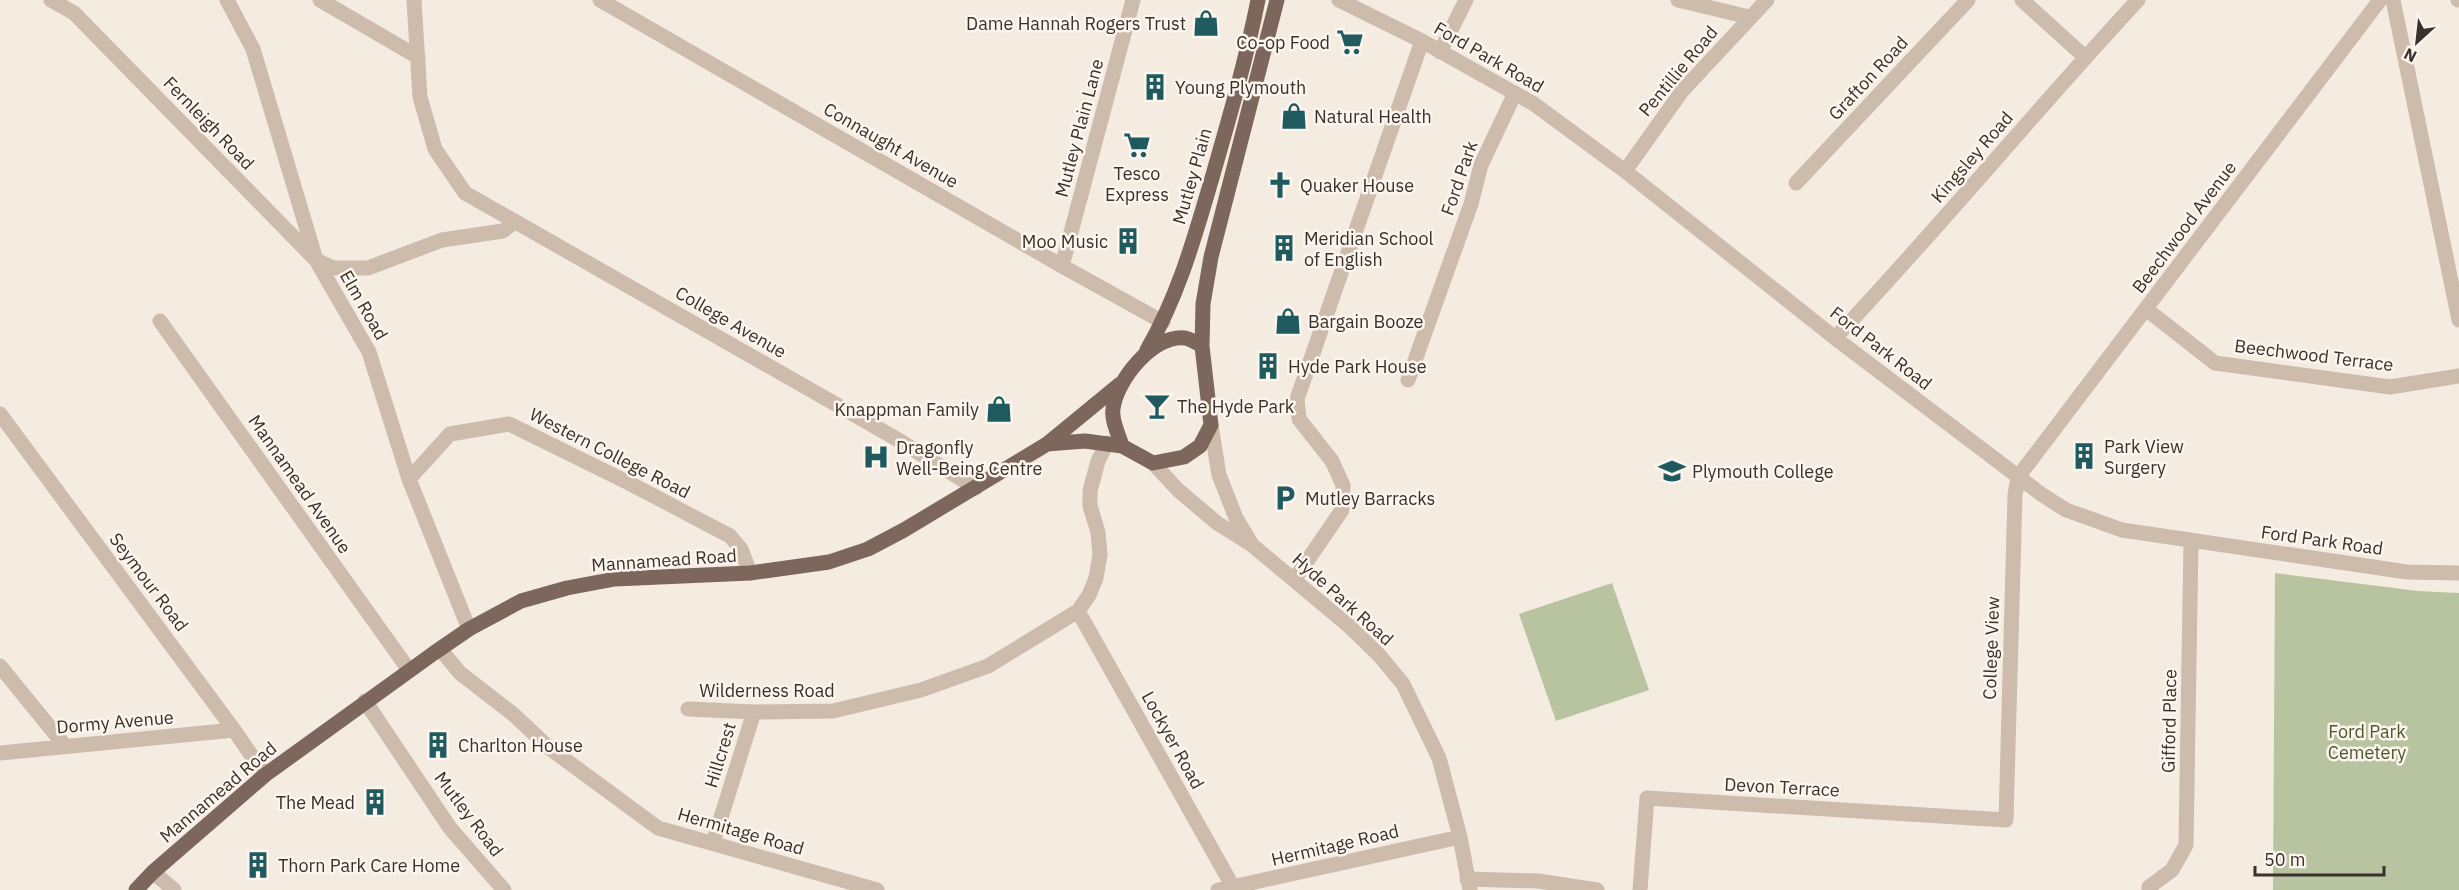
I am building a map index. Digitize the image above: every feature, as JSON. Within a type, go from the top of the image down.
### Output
[{"type":"main road","name":"Mutley Plain","points":[[1144,355],[1163,322],[1185,272],[1240,78],[1258,0]]},
{"type":"main road","points":[[1202,346],[1185,338],[1165,341],[1144,355],[1120,384],[1112,411],[1115,445],[1153,463],[1184,457],[1200,446],[1211,425],[1202,346],[1203,304],[1211,257],[1277,0]]},
{"type":"main road","name":"Mannamead Road","points":[[136,890],[153,872],[265,775],[365,701],[469,629],[521,601],[576,586],[615,579],[750,573],[829,562],[868,549],[976,488],[1047,444],[1120,384]]},
{"type":"main road","name":"Mannamead Road","points":[[1047,444],[1085,441],[1115,445]]},
{"type":"street","name":"Fernleigh Road","points":[[51,0],[74,13],[316,260]]},
{"type":"street","name":"Elm Road","points":[[227,0],[253,49],[316,260],[369,352],[409,479],[469,629]]},
{"type":"street","points":[[320,0],[418,57]]},
{"type":"street","points":[[414,0],[418,57]]},
{"type":"street","name":"Connaught Avenue","points":[[600,0],[1163,322]]},
{"type":"street","name":"Mutley Plain Lane","points":[[1062,266],[1133,0]]},
{"type":"street","name":"Ford Park Road","points":[[1339,0],[1422,41],[1534,104],[1625,171],[1835,338],[2018,477],[2066,510],[2122,530],[2407,572],[2459,573]]},
{"type":"street","points":[[1440,52],[1466,0]]},
{"type":"street","points":[[1678,0],[1749,17]]},
{"type":"street","name":"Pentillie Road","points":[[1625,171],[1682,91],[1767,0]]},
{"type":"street","name":"Grafton Road","points":[[1796,183],[1968,0]]},
{"type":"street","points":[[2022,0],[2085,57]]},
{"type":"street","name":"Kingsley Road","points":[[1835,338],[1904,265],[2085,57],[2138,0]]},
{"type":"street","name":"Beechwood Avenue","points":[[2018,477],[2380,0]]},
{"type":"street","points":[[2393,0],[2459,320]]},
{"type":"street","points":[[1294,580],[1342,510],[1343,485],[1332,461],[1299,419],[1297,399],[1422,41]]},
{"type":"street","name":"College Avenue","points":[[418,57],[420,97],[435,149],[465,193],[895,438],[976,488]]},
{"type":"street","name":"Ford Park","points":[[1408,380],[1471,204],[1481,165],[1515,93]]},
{"type":"street","points":[[316,260],[333,268],[368,268],[442,240],[503,231],[514,222]]},
{"type":"street","name":"Beechwood Terrace","points":[[2146,309],[2215,363],[2390,387],[2459,376]]},
{"type":"street","name":"Mannamead Avenue","points":[[160,321],[409,670]]},
{"type":"street","name":"Seymour Road","points":[[0,414],[265,775]]},
{"type":"street","name":"Western College Road","points":[[409,479],[450,434],[509,424],[730,536],[741,549],[750,573]]},
{"type":"street","name":"Hyde Park Road","points":[[1211,425],[1219,476],[1236,518],[1252,545]]},
{"type":"street","name":"Wilderness Road","points":[[688,709],[753,712],[833,711],[921,690],[988,666],[1078,611],[1089,596],[1096,578],[1100,555],[1098,532],[1090,507],[1090,491],[1098,461],[1115,445]]},
{"type":"street","name":"Hyde Park Road","points":[[1153,463],[1178,490],[1209,517],[1252,545],[1349,626],[1379,655],[1403,684],[1439,758],[1460,837],[1469,884]]},
{"type":"street","name":"College View","points":[[2006,820],[2015,495],[2018,477]]},
{"type":"street","name":"Gifford Place","points":[[2149,888],[2172,870],[2186,845],[2191,541]]},
{"type":"street","name":"Lockyer Road","points":[[1078,611],[1233,887]]},
{"type":"street","name":"Hermitage Road","points":[[440,649],[460,673],[513,714],[548,747],[658,828],[877,890]]},
{"type":"street","points":[[0,666],[65,746]]},
{"type":"street","name":"Mutley Road","points":[[365,701],[450,828],[504,890]]},
{"type":"street","name":"Hillcrest","points":[[713,843],[753,712]]},
{"type":"street","name":"Dormy Avenue","points":[[0,753],[234,730]]},
{"type":"street","name":"Devon Terrace","points":[[1640,890],[1647,798],[2006,820]]},
{"type":"street","name":"Hermitage Road","points":[[1218,890],[1460,837]]},
{"type":"street","points":[[153,872],[174,890]]},
{"type":"street","points":[[1469,884],[1538,881],[1597,890]]},
{"type":"green space","name":"Ford Park Cemetery","points":[[2275,573],[2418,591],[2459,593],[2459,890],[2273,890]]},
{"type":"green space","points":[[1612,583],[1649,690],[1556,721],[1519,614]]},
{"type":"place","name":"Dame Hannah Rogers Trust","points":[[1206,23]]},
{"type":"place","name":"Co-op Food","points":[[1350,42]]},
{"type":"place","name":"Young Plymouth","points":[[1155,87]]},
{"type":"place","name":"Natural Health","points":[[1294,116]]},
{"type":"place","name":"Tesco Express","points":[[1137,145]]},
{"type":"place","name":"Quaker House","points":[[1280,185]]},
{"type":"place","name":"Moo Music","points":[[1128,241]]},
{"type":"place","name":"Meridian School of English","points":[[1284,248]]},
{"type":"place","name":"Bargain Booze","points":[[1288,321]]},
{"type":"place","name":"Hyde Park House","points":[[1268,366]]},
{"type":"place","name":"The Hyde Park","points":[[1157,406]]},
{"type":"place","name":"Knappman Family","points":[[999,409]]},
{"type":"place","name":"Park View Surgery","points":[[2084,456]]},
{"type":"place","name":"Dragonfly Well-Being Centre","points":[[876,457]]},
{"type":"place","name":"Plymouth College","points":[[1672,471]]},
{"type":"place","name":"Mutley Barracks","points":[[1285,498]]},
{"type":"place","name":"Charlton House","points":[[438,745]]},
{"type":"place","name":"The Mead","points":[[375,802]]},
{"type":"place","name":"Thorn Park Care Home","points":[[258,865]]}]
